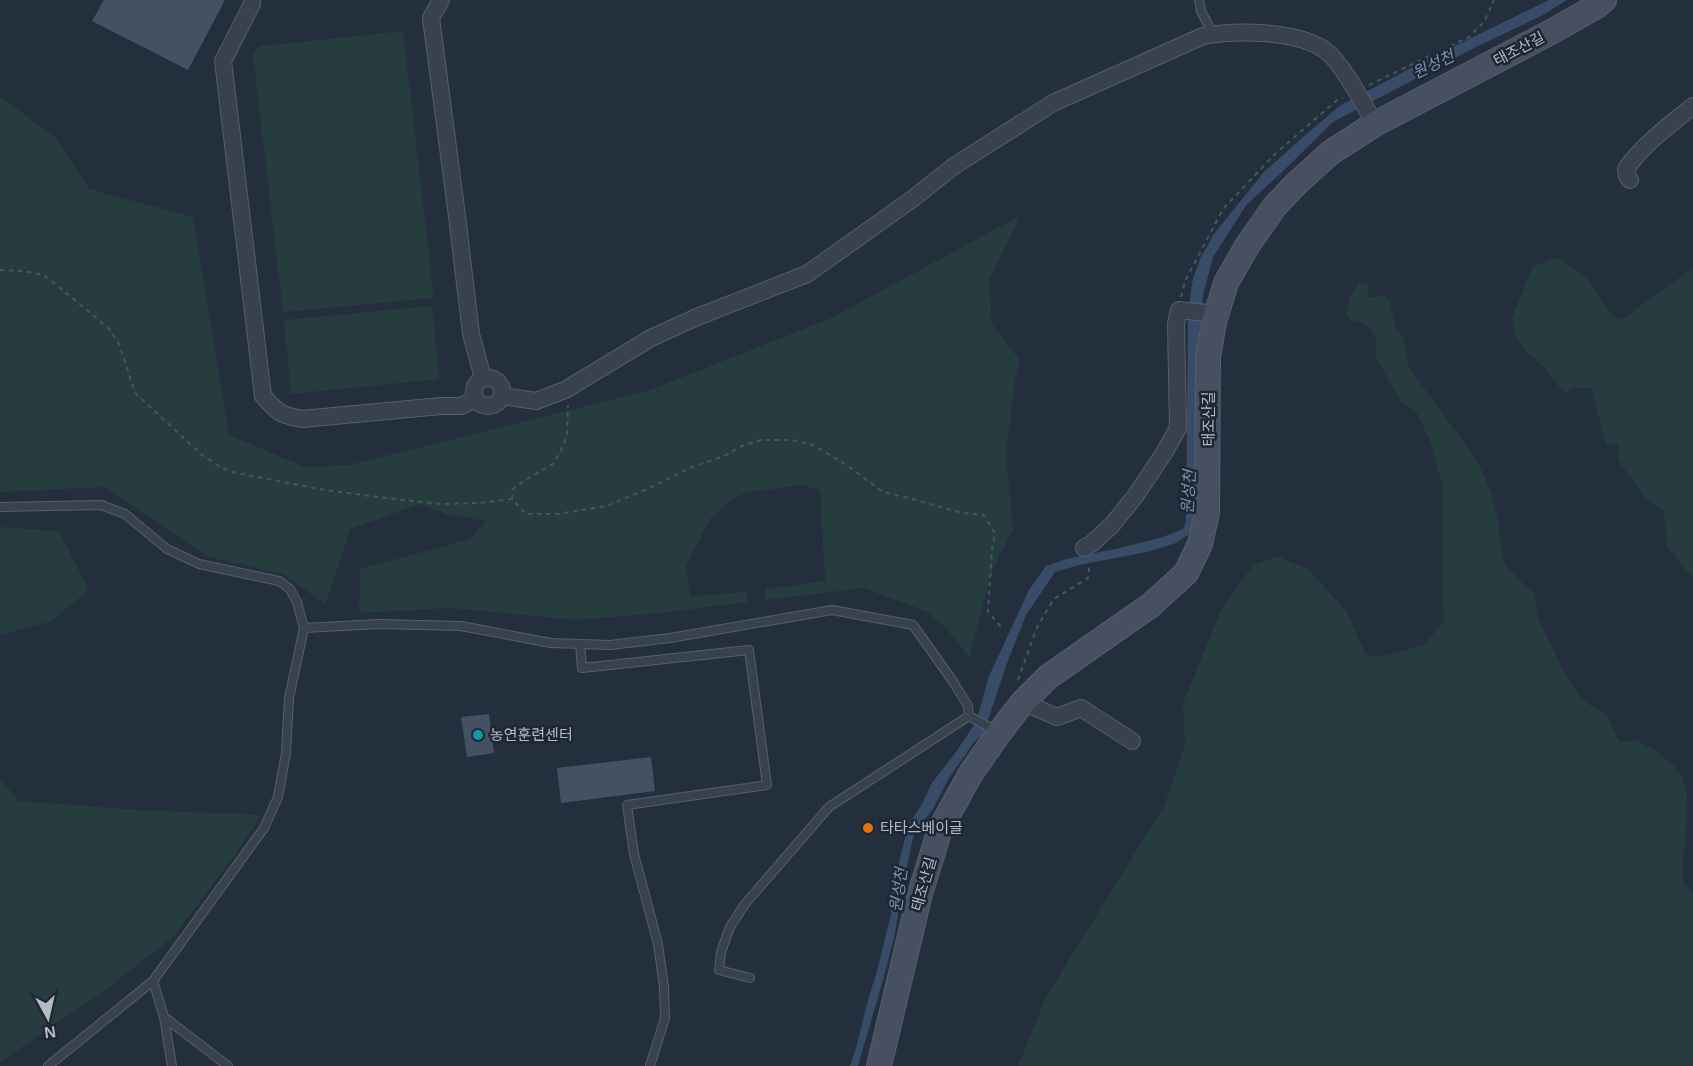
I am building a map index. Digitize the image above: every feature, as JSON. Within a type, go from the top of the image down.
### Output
[{"type":"street","points":[[252,0],[223,61],[263,396],[275,411],[302,419],[461,406],[476,399]]},
{"type":"street","points":[[441,0],[431,18],[471,334],[483,378]]},
{"type":"street","name":"태조산길","points":[[879,1066],[920,894],[940,829],[995,730],[1019,695],[1151,605],[1185,573],[1200,544],[1208,513],[1208,358],[1211,314],[1247,246],[1275,206],[1295,185],[1371,117],[1551,32],[1604,0]]},
{"type":"street","points":[[502,396],[536,400],[568,388],[651,338],[697,317],[807,274],[911,200],[954,166],[1053,103],[1203,36],[1241,32],[1291,37],[1306,41],[1326,51],[1339,65],[1371,117]]},
{"type":"street","points":[[1630,180],[1626,170],[1632,161],[1693,106]]},
{"type":"street","points":[[1084,548],[1112,525],[1136,495],[1178,428],[1176,324],[1179,310],[1211,314]]},
{"type":"street","points":[[483,378],[499,382],[502,391],[502,396],[496,404],[491,406],[482,405],[476,399],[473,390],[477,382],[483,378]]},
{"type":"street","points":[[1019,695],[1057,717],[1081,708],[1132,741]]},
{"type":"lane","points":[[1199,0],[1201,11],[1213,34]]},
{"type":"lane","points":[[0,507],[101,505],[125,514],[167,549],[199,564],[279,581],[290,588],[297,602],[304,628],[289,698],[282,780],[264,828],[153,981],[48,1066]]},
{"type":"lane","points":[[304,628],[378,624],[461,626],[551,643],[610,645],[670,638],[832,610],[913,625],[952,680],[972,717],[995,730]]},
{"type":"lane","points":[[580,644],[582,668],[749,650],[766,785],[627,805],[634,854],[658,944],[664,987],[665,1018],[650,1066]]},
{"type":"lane","points":[[750,978],[718,970],[721,952],[730,927],[789,852],[829,807],[972,717]]},
{"type":"lane","points":[[153,981],[164,1017],[172,1066]]},
{"type":"lane","points":[[164,1017],[228,1066]]},
{"type":"path","points":[[0,270],[44,274],[110,330],[119,344],[135,393],[202,454],[220,467],[264,479],[388,499],[440,504],[512,499]]},
{"type":"path","points":[[568,388],[567,435],[561,451],[553,464],[513,489],[512,499],[526,514],[558,514],[607,506],[753,442],[792,440],[813,445],[845,464],[883,492],[962,513],[983,515],[995,533],[988,612],[1003,629]]},
{"type":"path","points":[[1019,695],[1037,627],[1054,599],[1088,578],[1089,570]]},
{"type":"green space","points":[[403,31],[434,298],[283,312],[253,55],[256,49],[262,46]]},
{"type":"green space","points":[[0,96],[56,138],[89,189],[193,217],[229,435],[305,467],[349,465],[650,390],[829,319],[1020,216],[989,280],[992,324],[1019,359],[1006,454],[1013,529],[993,569],[969,657],[945,627],[926,611],[863,588],[766,600],[766,589],[825,581],[820,490],[801,485],[749,492],[734,498],[710,519],[686,566],[690,596],[746,592],[749,602],[576,620],[451,608],[359,613],[360,569],[470,539],[486,521],[449,515],[420,504],[350,529],[325,604],[283,574],[209,557],[105,487],[0,492]]},
{"type":"green space","points":[[1558,257],[1586,277],[1610,313],[1621,320],[1693,268],[1693,576],[1667,546],[1664,512],[1645,497],[1618,460],[1618,445],[1606,444],[1591,388],[1573,388],[1565,394],[1542,365],[1527,353],[1514,334],[1512,318],[1532,267]]},
{"type":"green space","points":[[1359,282],[1369,285],[1367,298],[1383,296],[1390,300],[1395,327],[1403,337],[1406,347],[1407,362],[1482,471],[1498,520],[1505,564],[1534,593],[1538,619],[1566,676],[1579,695],[1591,706],[1607,715],[1619,742],[1635,740],[1653,749],[1673,765],[1682,777],[1687,793],[1686,836],[1682,862],[1683,882],[1693,893],[1693,1066],[1018,1066],[1046,997],[1164,806],[1185,745],[1183,703],[1222,608],[1253,565],[1277,556],[1308,569],[1346,611],[1366,654],[1379,657],[1424,645],[1444,621],[1443,487],[1431,443],[1417,413],[1401,401],[1376,358],[1376,336],[1369,327],[1350,320],[1346,313]]},
{"type":"green space","points":[[432,306],[439,379],[291,394],[284,320]]},
{"type":"green space","points":[[0,527],[59,531],[89,590],[50,622],[0,635]]},
{"type":"green space","points":[[0,779],[19,801],[140,810],[261,815],[237,852],[173,937],[103,992],[0,1062]]},
{"type":"water","name":"원성천","points":[[1549,0],[1567,0],[1541,16],[1476,47],[1333,122],[1247,204],[1213,257],[1203,295],[1199,336],[1195,486],[1193,520],[1189,534],[1176,543],[1147,552],[1055,572],[1026,615],[983,735],[975,741],[949,778],[933,809],[914,833],[894,939],[881,987],[858,1066],[850,1066],[891,914],[892,891],[908,826],[932,783],[976,722],[989,676],[1029,590],[1046,566],[1066,559],[1163,537],[1183,529],[1186,522],[1188,313],[1193,278],[1201,257],[1214,234],[1264,172],[1341,105],[1434,56]]},
{"type":"building","points":[[104,0],[225,0],[188,70],[92,21]]},
{"type":"building","name":"농연훈련센터","points":[[489,714],[494,753],[467,757],[461,717]]},
{"type":"building","points":[[651,757],[655,791],[561,803],[557,768]]},
{"type":"place","name":"농연훈련센터","points":[[478,735]]},
{"type":"place","name":"타타스베이글","points":[[868,828]]}]
